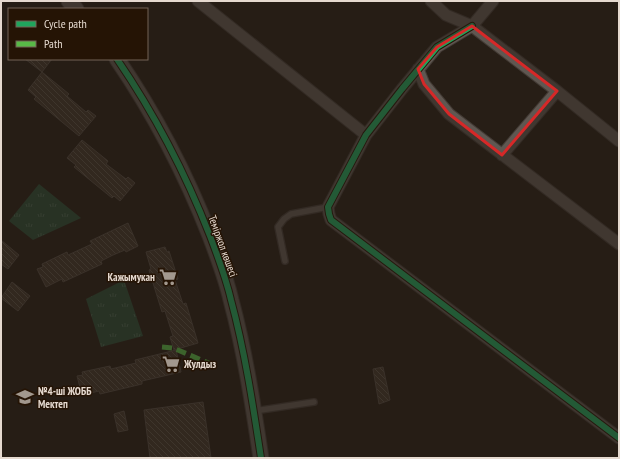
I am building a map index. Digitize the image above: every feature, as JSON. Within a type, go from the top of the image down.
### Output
[{"type":"street","points":[[198,1],[366,135]]},
{"type":"street","points":[[431,1],[446,15],[472,26],[619,141]]},
{"type":"street","points":[[493,1],[472,26],[437,47],[366,135],[328,207],[329,214],[331,220],[619,438]]},
{"type":"street","name":"Теміржол көшесі","points":[[118,60],[132,81],[168,143],[201,215],[218,259],[231,298],[254,411],[261,458]]},
{"type":"street","points":[[418,69],[424,84],[449,114],[619,244]]},
{"type":"street","points":[[502,155],[557,91]]},
{"type":"lane","points":[[285,261],[278,226],[291,214],[328,207]]},
{"type":"lane","points":[[254,411],[314,402]]},
{"type":"highlighted area","points":[[472,26],[557,91],[502,155],[449,114],[424,84],[418,69],[437,47]]},
{"type":"green space","points":[[39,184],[81,218],[33,240],[9,221]]},
{"type":"green space","points":[[124,280],[143,336],[101,347],[86,299]]},
{"type":"building","points":[[26,60],[51,60],[42,72]]},
{"type":"building","points":[[42,72],[69,94],[67,96],[86,112],[88,110],[96,116],[79,136],[34,99],[36,97],[28,90]]},
{"type":"building","points":[[82,140],[108,161],[106,164],[126,179],[128,177],[135,183],[120,201],[114,196],[112,198],[74,167],[76,165],[67,158]]},
{"type":"building","points":[[128,223],[138,246],[126,252],[125,250],[113,255],[101,261],[102,264],[63,282],[62,279],[46,287],[37,269],[43,267],[42,264],[67,252],[68,255],[92,244],[90,241]]},
{"type":"building","points":[[1,240],[19,255],[8,269],[1,264]]},
{"type":"building","points":[[165,247],[167,252],[169,251],[178,279],[175,280],[183,304],[186,303],[198,343],[174,350],[170,337],[173,336],[165,311],[162,312],[149,270],[151,269],[146,252]]},
{"type":"building","points":[[12,282],[30,296],[18,311],[1,298]]},
{"type":"building","points":[[176,350],[181,372],[142,381],[142,384],[100,394],[99,391],[82,395],[77,376],[83,375],[82,372],[110,366],[111,369],[136,363],[135,360]]},
{"type":"building","points":[[383,367],[390,400],[379,404],[373,369]]},
{"type":"building","points":[[203,402],[211,458],[150,458],[144,410]]},
{"type":"building","points":[[124,411],[128,430],[118,432],[114,414]]},
{"type":"marked path","points":[[162,347],[173,348],[218,367]]},
{"type":"cycle path","points":[[472,26],[437,47],[366,135],[328,207],[331,220],[619,438]]},
{"type":"cycle path","points":[[118,60],[169,145],[190,189],[219,260],[229,292],[245,359],[261,458]]},
{"type":"place","name":"Кажымукан","points":[[168,277]]},
{"type":"place","name":"Жулдыз","points":[[171,364]]},
{"type":"place","name":"№4-ші ЖОББ Мектеп","points":[[25,397]]}]
